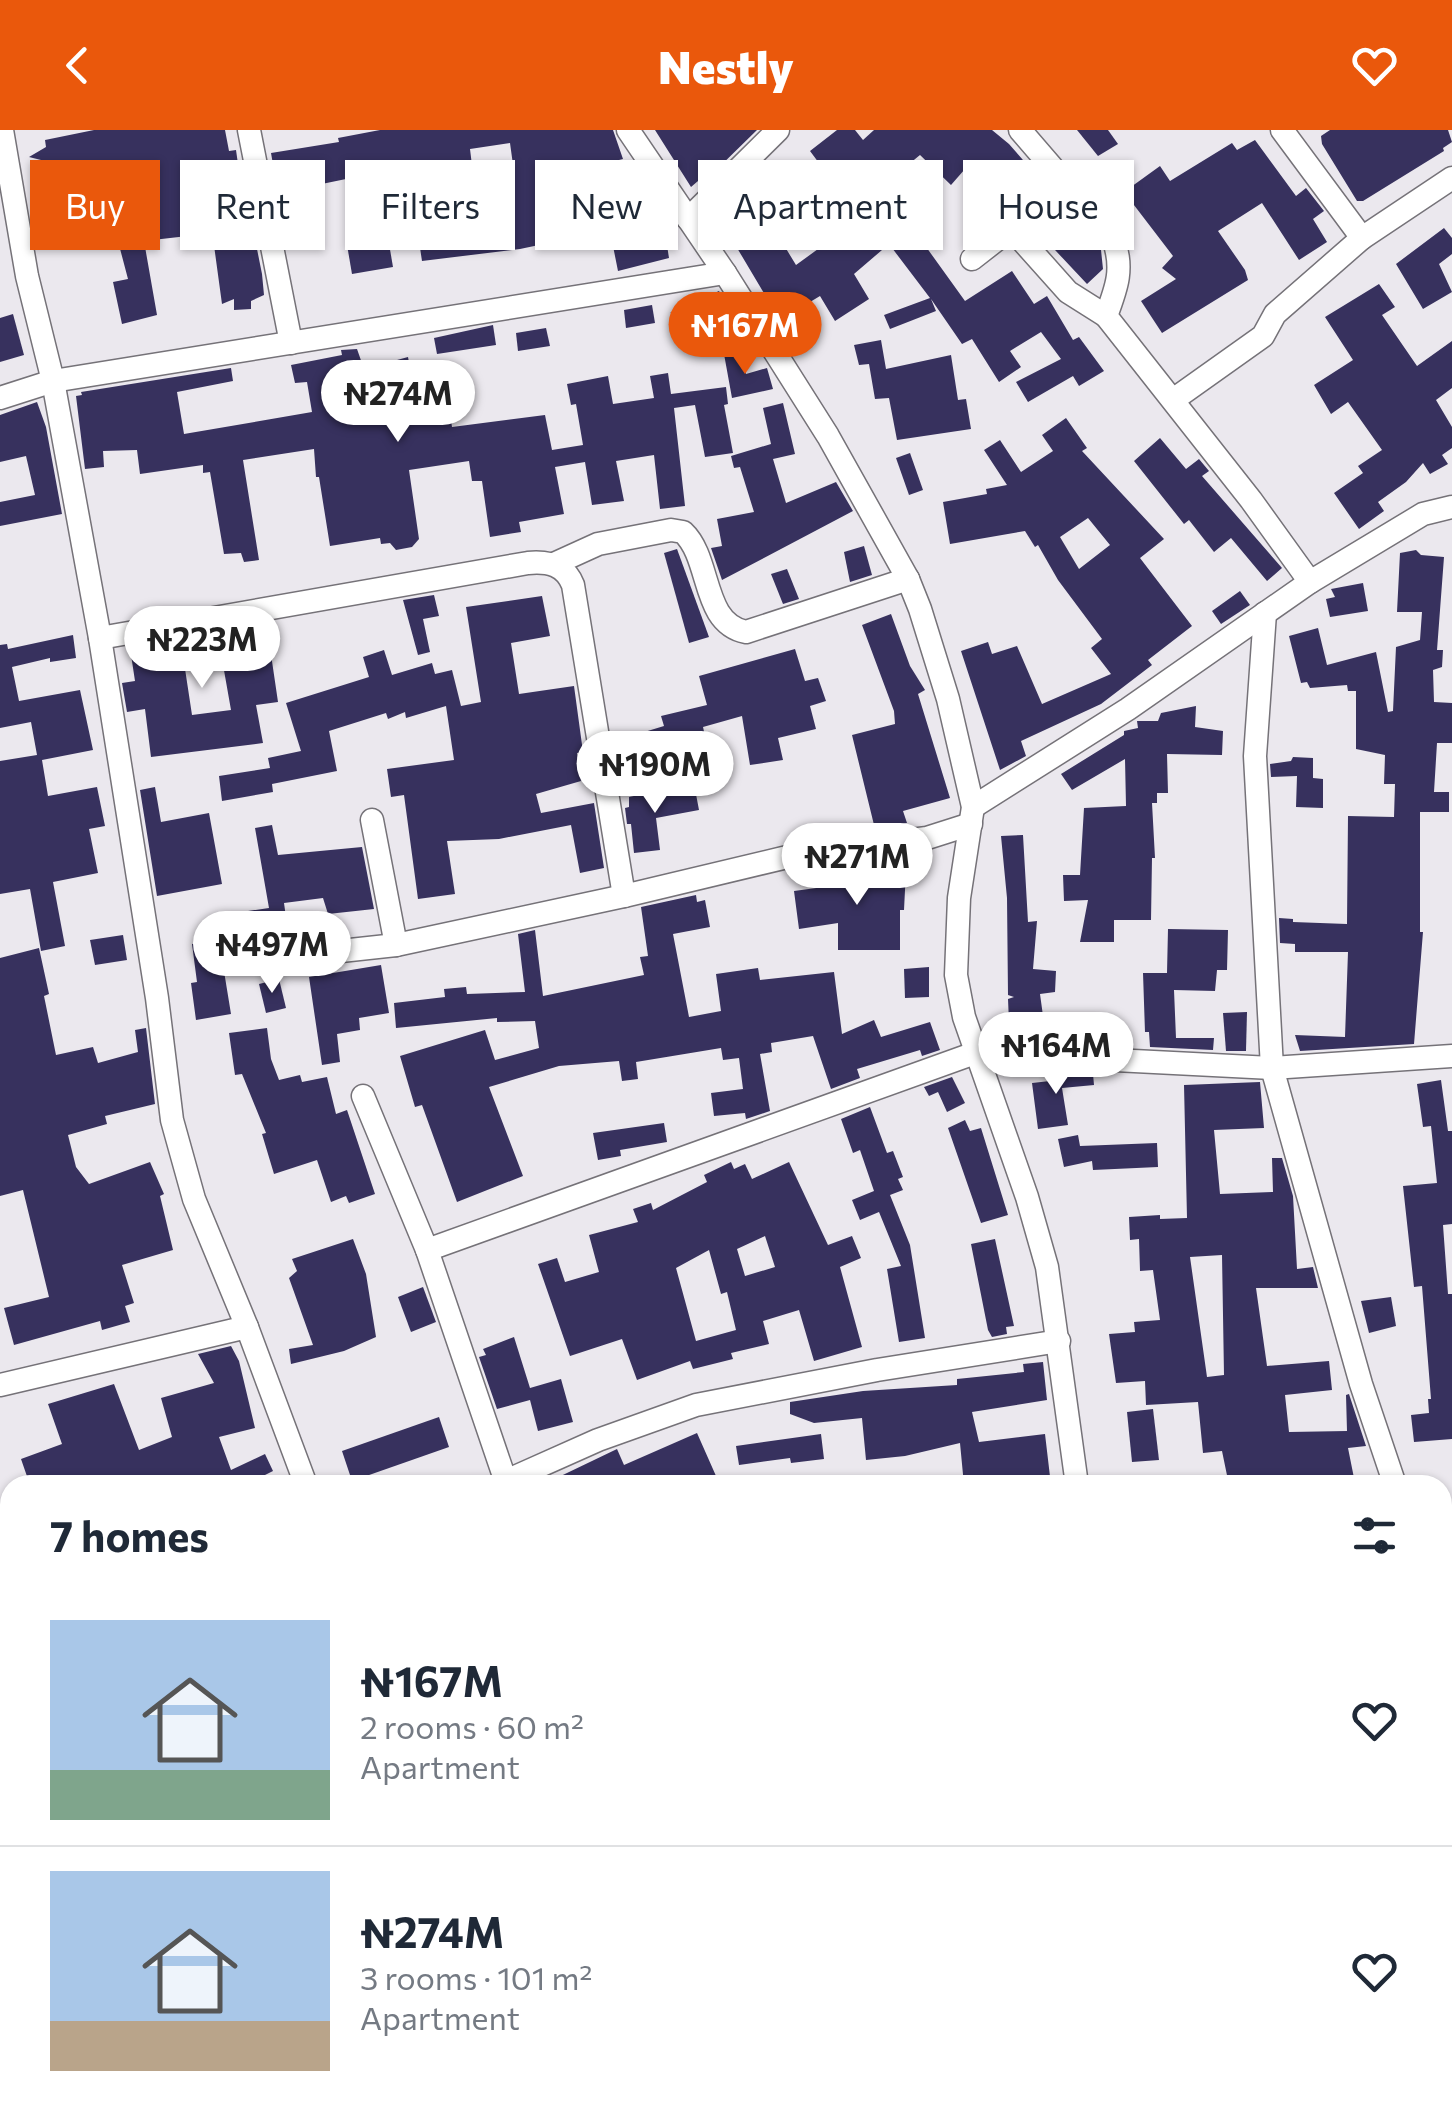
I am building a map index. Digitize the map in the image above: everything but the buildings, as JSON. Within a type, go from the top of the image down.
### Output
[{"type":"street","points":[[2,130],[5,180],[53,381],[100,638],[157,998],[172,1120],[194,1199],[302,1475]]},
{"type":"street","points":[[249,130],[290,343]]},
{"type":"street","points":[[628,130],[828,436],[908,579],[948,699],[972,816],[959,898],[956,974],[976,1053],[1046,1267],[1076,1475]]},
{"type":"street","points":[[688,219],[778,130]]},
{"type":"street","points":[[1020,130],[1114,238],[1121,258],[1121,274],[1106,316]]},
{"type":"street","points":[[1282,130],[1362,238]]},
{"type":"street","points":[[1173,400],[1262,336],[1274,314],[1362,238],[1452,178]]},
{"type":"street","points":[[972,259],[1004,234],[1018,236],[1068,292],[1106,316],[1310,582]]},
{"type":"street","points":[[0,398],[53,381],[725,273]]},
{"type":"street","points":[[295,956],[396,945],[804,853],[927,838],[972,816],[1310,582],[1423,514],[1452,507]]},
{"type":"street","points":[[100,638],[528,563],[554,564],[598,544],[671,530],[683,532],[697,550],[719,616],[732,629],[746,632],[908,579]]},
{"type":"street","points":[[554,564],[569,576],[573,586],[624,896]]},
{"type":"street","points":[[1265,613],[1255,756],[1272,1068],[1361,1384],[1392,1475]]},
{"type":"street","points":[[372,820],[396,945]]},
{"type":"street","points":[[427,1250],[976,1053],[1272,1068],[1452,1056]]},
{"type":"street","points":[[363,1096],[427,1250],[504,1475]]},
{"type":"street","points":[[0,1385],[247,1327]]},
{"type":"street","points":[[524,1475],[598,1440],[696,1405],[877,1370],[1059,1341]]}]
